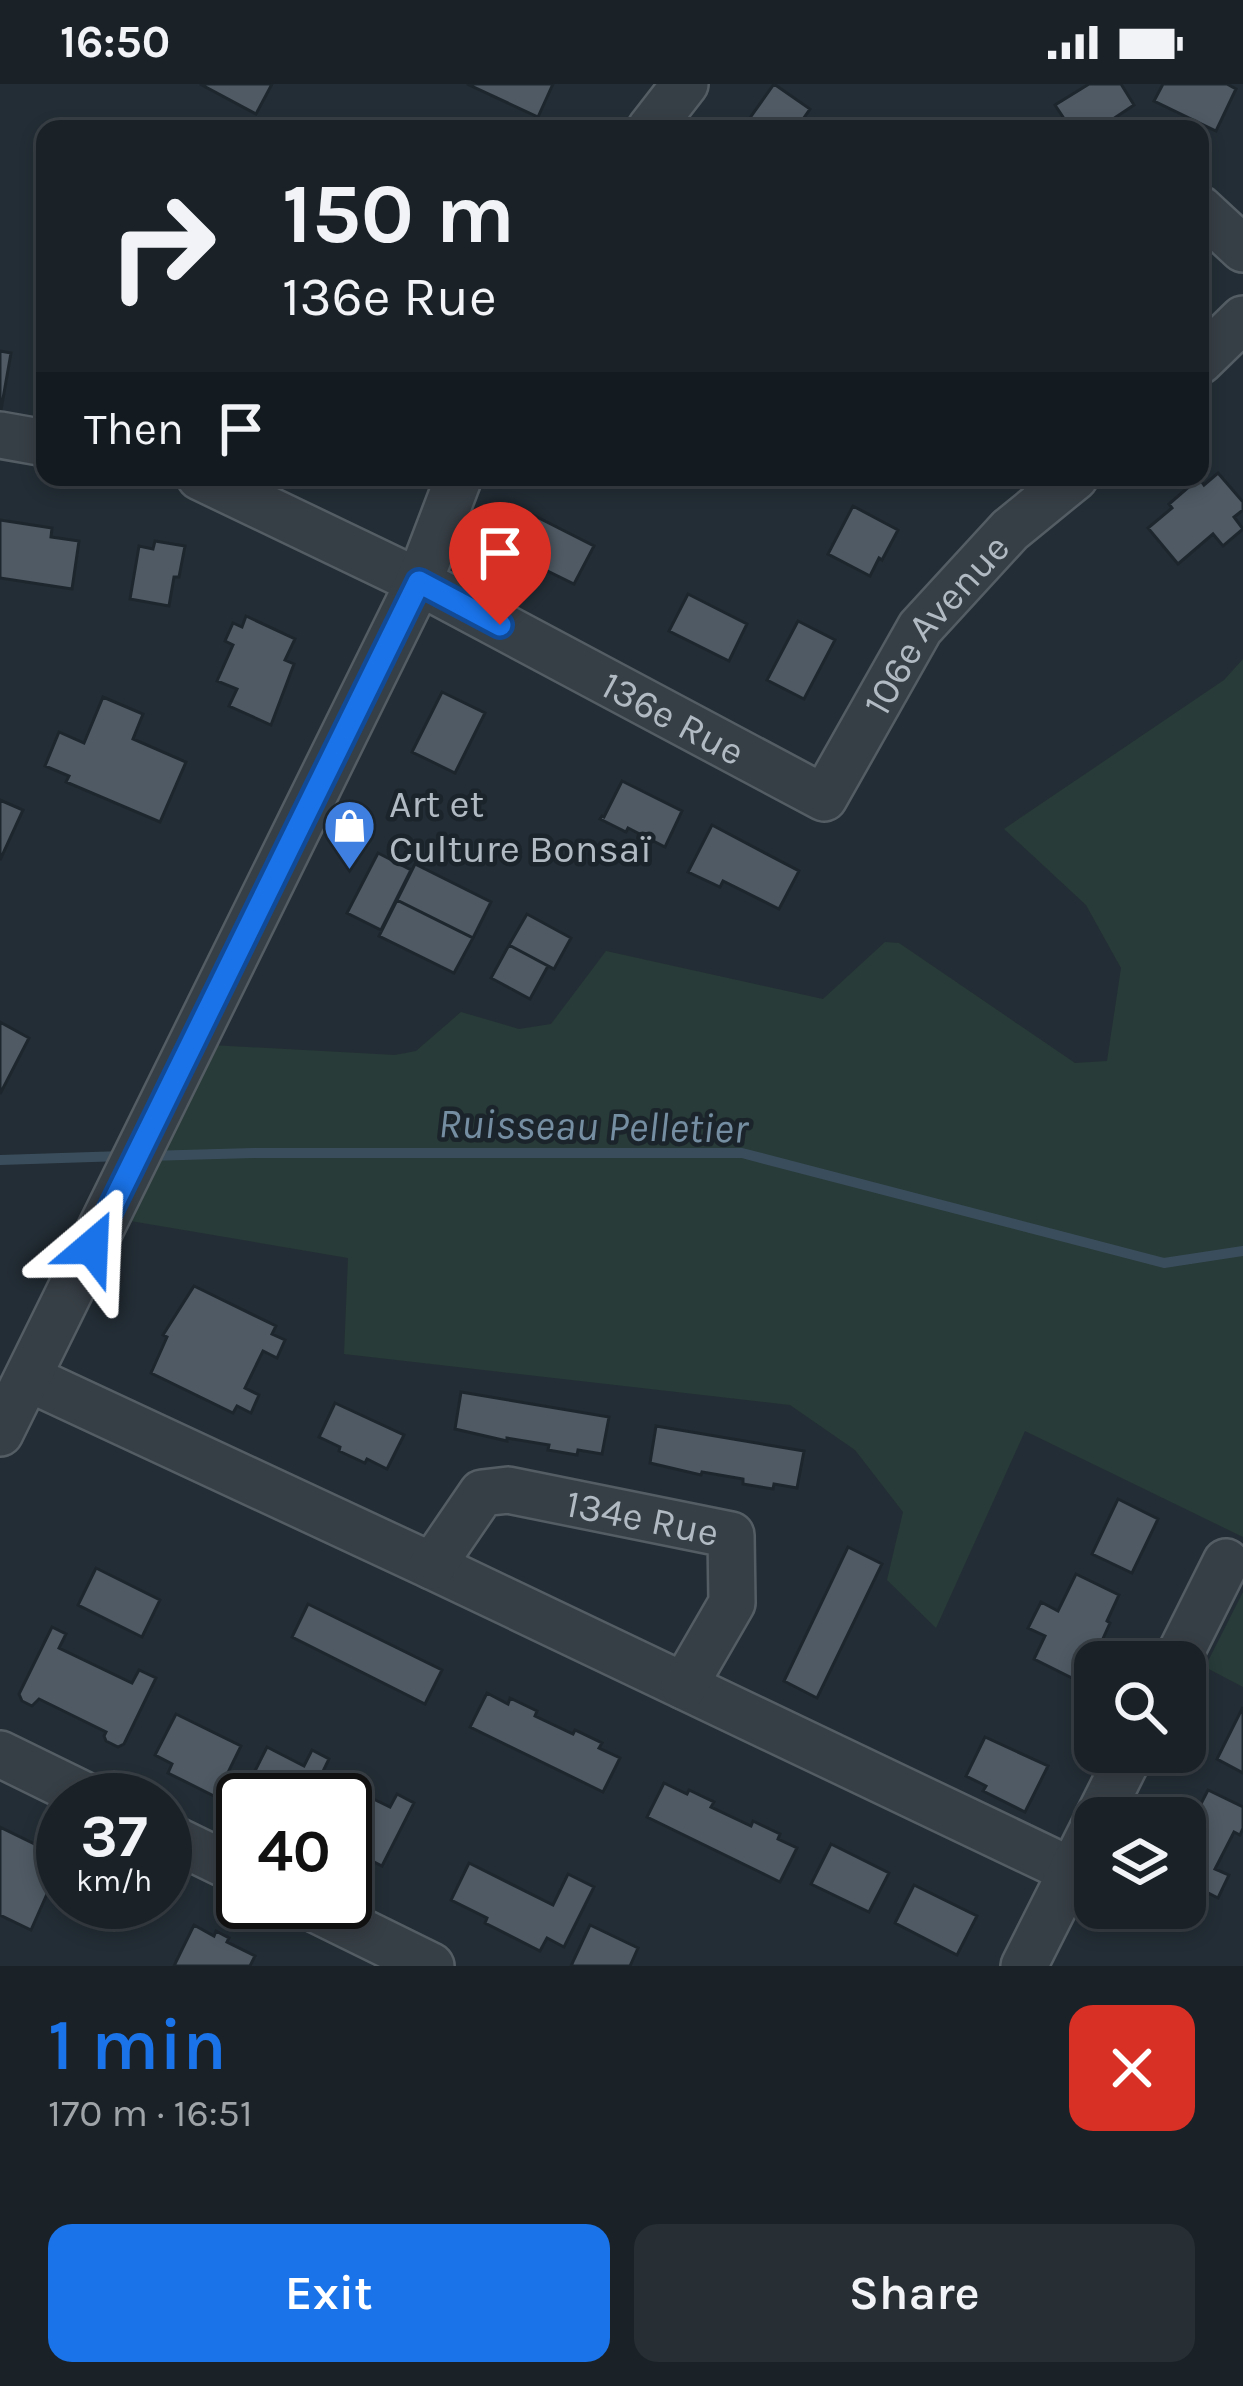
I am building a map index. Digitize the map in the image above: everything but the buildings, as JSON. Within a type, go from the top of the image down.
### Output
[{"type":"street","points":[[657,120],[685,84]]},
{"type":"street","points":[[1209,217],[1243,249]]},
{"type":"street","points":[[1209,352],[1243,319]]},
{"type":"street","points":[[0,435],[36,441]]},
{"type":"street","name":"136e Rue","points":[[219,486],[419,582],[824,798]]},
{"type":"street","points":[[0,1433],[419,582],[456,486]]},
{"type":"street","name":"106e Avenue","points":[[824,798],[920,628],[1010,530],[1065,486]]},
{"type":"street","points":[[28,1378],[1072,1871]]},
{"type":"street","name":"134e Rue","points":[[432,1566],[482,1492],[508,1490],[731,1535],[732,1603],[684,1686]]},
{"type":"street","points":[[1186,1641],[1226,1562]]},
{"type":"street","points":[[0,1754],[39,1773]]},
{"type":"street","points":[[1024,1966],[1074,1867]]},
{"type":"street","points":[[356,1929],[431,1966]]},
{"type":"green space","points":[[1243,659],[1243,1537],[1025,1431],[936,1628],[887,1580],[903,1512],[855,1450],[790,1405],[344,1354],[348,1258],[107,1217],[192,1044],[395,1055],[416,1051],[461,1012],[519,1029],[551,1024],[606,951],[823,999],[885,942],[899,943],[1075,1063],[1107,1061],[1121,968],[1086,905],[1004,829],[1224,680]]},
{"type":"green space","points":[[1243,1592],[1243,1687],[1206,1665]]},
{"type":"waterway","name":"Ruisseau Pelletier","points":[[147,1156],[742,1153],[1164,1263],[1243,1251]]},
{"type":"waterway","name":"Ruisseau Pelletier","points":[[0,1160],[123,1156]]},
{"type":"place","name":"Art et Culture Bonsaï","points":[[350,871]]},
{"type":"route","points":[[92,1247],[419,582],[500,625]]}]
